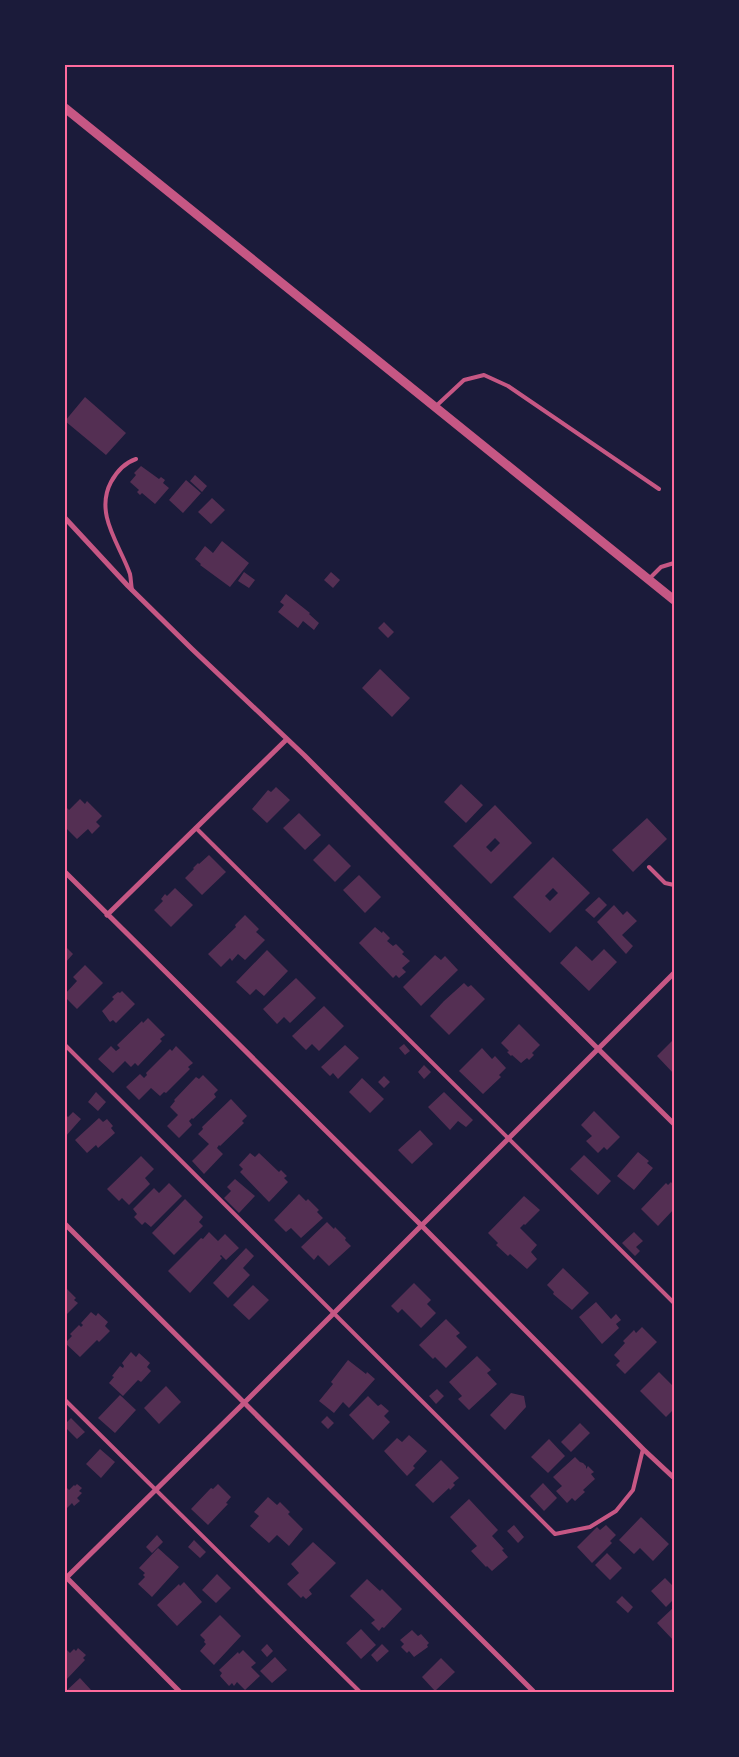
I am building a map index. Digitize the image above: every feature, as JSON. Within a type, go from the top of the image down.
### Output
[{"type":"street","points":[[65,108],[674,600]]},
{"type":"street","points":[[65,518],[132,590],[287,739],[674,1124]]},
{"type":"street","points":[[107,915],[287,739]]},
{"type":"street","points":[[65,872],[421,1224],[643,1449],[674,1477]]},
{"type":"street","points":[[180,1692],[66,1577],[245,1402],[674,973]]},
{"type":"street","points":[[65,1224],[534,1691]]},
{"type":"lane","points":[[435,407],[464,380],[484,375],[508,386],[659,489]]},
{"type":"lane","points":[[132,590],[130,575],[112,538],[106,509],[108,487],[117,471],[130,461],[136,459]]},
{"type":"lane","points":[[648,580],[661,567],[674,562]]},
{"type":"lane","points":[[196,828],[674,1304]]},
{"type":"lane","points":[[649,867],[665,883],[674,885]]},
{"type":"lane","points":[[65,1045],[555,1534],[590,1527],[616,1511],[633,1490],[643,1449]]},
{"type":"lane","points":[[65,1400],[360,1692]]},
{"type":"building","points":[[85,397],[126,433],[106,455],[65,421]]},
{"type":"building","points":[[141,466],[159,479],[161,477],[165,480],[163,483],[169,488],[155,504],[142,493],[140,495],[137,492],[139,490],[130,482],[136,475],[134,473]]},
{"type":"building","points":[[195,475],[207,486],[202,492],[190,481]]},
{"type":"building","points":[[186,480],[201,493],[183,513],[169,500]]},
{"type":"building","points":[[212,498],[225,510],[211,524],[198,512]]},
{"type":"building","points":[[222,541],[249,563],[230,587],[200,565],[195,559],[205,546],[213,553]]},
{"type":"building","points":[[244,572],[255,580],[249,588],[238,581]]},
{"type":"building","points":[[331,572],[340,580],[333,588],[324,580]]},
{"type":"building","points":[[286,594],[310,613],[319,623],[314,630],[303,621],[298,628],[278,612],[284,605],[280,602]]},
{"type":"building","points":[[384,622],[394,632],[388,638],[378,628]]},
{"type":"building","points":[[380,669],[410,698],[392,717],[362,688]]},
{"type":"building","points":[[461,784],[483,805],[466,823],[444,802]]},
{"type":"building","points":[[276,787],[290,800],[267,823],[252,809],[268,790],[271,792]]},
{"type":"building","points":[[80,799],[85,804],[87,801],[102,816],[96,822],[100,826],[92,834],[88,829],[77,839],[65,827],[65,806],[69,810]]},
{"type":"building","points":[[495,805],[532,843],[491,884],[453,846]],"holes":[[[495,838],[500,843],[491,852],[486,847]]]},
{"type":"building","points":[[299,813],[321,835],[305,850],[283,828]]},
{"type":"building","points":[[647,818],[667,839],[633,872],[612,850]]},
{"type":"building","points":[[329,844],[351,866],[335,882],[313,860]]},
{"type":"building","points":[[209,855],[226,872],[202,895],[185,878],[198,863]]},
{"type":"building","points":[[553,857],[590,893],[550,933],[513,897]],"holes":[[[553,888],[558,893],[550,901],[545,896]]]},
{"type":"building","points":[[359,875],[381,897],[365,913],[343,890]]},
{"type":"building","points":[[175,888],[193,905],[171,927],[154,910],[163,901],[161,899],[165,894],[167,896]]},
{"type":"building","points":[[599,897],[607,905],[594,918],[585,910]]},
{"type":"building","points":[[614,905],[623,915],[627,911],[637,921],[622,935],[633,946],[626,954],[597,922]]},
{"type":"building","points":[[245,915],[259,929],[256,932],[265,940],[245,960],[238,954],[232,961],[230,958],[221,967],[208,954],[236,927],[235,925]]},
{"type":"building","points":[[375,927],[382,933],[383,931],[390,938],[387,941],[393,946],[396,944],[404,952],[402,954],[410,961],[402,968],[406,972],[399,978],[396,975],[393,978],[359,943]]},
{"type":"building","points":[[65,946],[73,954],[65,963]]},
{"type":"building","points":[[576,946],[592,961],[604,949],[617,962],[589,991],[560,963]]},
{"type":"building","points":[[267,950],[288,971],[264,996],[256,989],[250,995],[236,982]]},
{"type":"building","points":[[435,955],[441,960],[445,956],[458,970],[421,1006],[403,987]]},
{"type":"building","points":[[85,965],[103,983],[77,1009],[65,997],[65,994],[77,981],[73,977]]},
{"type":"building","points":[[296,978],[316,998],[290,1023],[284,1017],[277,1024],[263,1009]]},
{"type":"building","points":[[464,983],[468,987],[471,985],[485,999],[449,1035],[430,1016]]},
{"type":"building","points":[[122,991],[135,1004],[116,1023],[113,1020],[110,1022],[102,1011],[114,999],[112,997]]},
{"type":"building","points":[[324,1006],[344,1026],[319,1051],[312,1044],[306,1050],[292,1036]]},
{"type":"building","points":[[148,1018],[165,1035],[160,1039],[162,1041],[138,1066],[135,1063],[131,1067],[125,1061],[113,1073],[98,1059],[111,1046],[116,1051],[120,1048],[117,1045],[142,1021],[143,1023]]},
{"type":"building","points":[[519,1024],[540,1045],[532,1053],[534,1055],[529,1060],[527,1058],[521,1063],[507,1052],[509,1051],[501,1043]]},
{"type":"building","points":[[674,1039],[674,1074],[657,1056]]},
{"type":"building","points":[[404,1044],[410,1051],[405,1055],[399,1048]]},
{"type":"building","points":[[345,1045],[359,1058],[338,1079],[333,1073],[330,1076],[321,1067]]},
{"type":"building","points":[[176,1046],[193,1063],[188,1067],[190,1069],[166,1093],[164,1092],[160,1096],[151,1088],[139,1100],[126,1087],[140,1074],[144,1078],[147,1075],[146,1073],[170,1049],[172,1051]]},
{"type":"building","points":[[482,1048],[492,1059],[495,1056],[506,1068],[499,1075],[501,1077],[483,1094],[459,1071]]},
{"type":"building","points":[[424,1065],[431,1072],[424,1079],[418,1072]]},
{"type":"building","points":[[203,1075],[218,1090],[214,1094],[216,1097],[189,1121],[192,1125],[179,1138],[167,1126],[178,1115],[170,1107],[174,1100],[196,1077],[199,1079]]},
{"type":"building","points":[[384,1076],[390,1082],[384,1088],[378,1082]]},
{"type":"building","points":[[362,1078],[384,1099],[370,1113],[349,1092]]},
{"type":"building","points":[[96,1092],[106,1102],[98,1111],[88,1102]]},
{"type":"building","points":[[444,1092],[473,1120],[466,1127],[458,1121],[450,1130],[428,1107]]},
{"type":"building","points":[[231,1099],[247,1116],[242,1121],[244,1123],[219,1145],[217,1148],[223,1154],[204,1174],[192,1161],[209,1144],[198,1134],[203,1129],[202,1127]]},
{"type":"building","points":[[594,1111],[620,1137],[607,1150],[604,1147],[598,1153],[586,1141],[592,1136],[581,1125]]},
{"type":"building","points":[[73,1112],[81,1119],[65,1137],[65,1114],[68,1117]]},
{"type":"building","points":[[99,1118],[103,1122],[107,1119],[113,1126],[111,1128],[115,1133],[98,1148],[96,1145],[87,1153],[75,1140]]},
{"type":"building","points":[[420,1130],[433,1144],[412,1164],[398,1150]]},
{"type":"building","points":[[638,1152],[649,1161],[647,1163],[653,1168],[634,1190],[617,1176]]},
{"type":"building","points":[[250,1153],[255,1157],[259,1153],[279,1172],[281,1170],[287,1176],[284,1178],[288,1182],[269,1202],[240,1172],[243,1169],[239,1165]]},
{"type":"building","points":[[584,1155],[611,1181],[598,1195],[570,1169]]},
{"type":"building","points":[[141,1156],[154,1169],[145,1178],[150,1184],[129,1205],[122,1198],[119,1201],[107,1189]]},
{"type":"building","points":[[235,1179],[255,1196],[239,1213],[224,1198],[231,1191],[227,1187]]},
{"type":"building","points":[[671,1182],[674,1186],[674,1209],[658,1226],[641,1209],[666,1183],[668,1185]]},
{"type":"building","points":[[169,1183],[182,1196],[151,1227],[145,1222],[142,1225],[134,1217],[137,1214],[133,1209],[154,1188],[159,1193]]},
{"type":"building","points":[[299,1194],[306,1201],[308,1199],[319,1210],[317,1212],[323,1218],[301,1238],[291,1228],[286,1232],[274,1220]]},
{"type":"building","points":[[524,1196],[540,1210],[520,1228],[537,1245],[531,1252],[537,1259],[527,1269],[496,1245],[498,1243],[488,1233]]},
{"type":"building","points":[[185,1199],[203,1217],[199,1222],[203,1226],[174,1255],[152,1233]]},
{"type":"building","points":[[327,1222],[346,1238],[345,1240],[351,1246],[329,1266],[318,1255],[314,1260],[301,1247]]},
{"type":"building","points":[[209,1232],[218,1241],[225,1234],[239,1248],[226,1260],[221,1255],[222,1258],[190,1293],[168,1271]]},
{"type":"building","points":[[634,1232],[643,1241],[636,1247],[640,1251],[635,1256],[622,1243]]},
{"type":"building","points":[[246,1248],[254,1256],[243,1268],[250,1275],[228,1298],[213,1283]]},
{"type":"building","points":[[563,1268],[589,1293],[572,1310],[553,1294],[554,1292],[547,1285]]},
{"type":"building","points":[[414,1283],[431,1300],[427,1304],[436,1313],[421,1328],[402,1309],[398,1313],[391,1306]]},
{"type":"building","points":[[253,1285],[269,1300],[249,1320],[233,1305]]},
{"type":"building","points":[[66,1288],[76,1298],[74,1300],[78,1303],[65,1316]]},
{"type":"building","points":[[596,1302],[611,1319],[616,1314],[621,1320],[616,1324],[619,1328],[602,1344],[579,1317]]},
{"type":"building","points":[[91,1312],[96,1316],[98,1313],[108,1322],[105,1326],[110,1331],[99,1342],[97,1340],[80,1357],[65,1343],[72,1336],[70,1334],[79,1325],[81,1327],[83,1325],[81,1323]]},
{"type":"building","points":[[446,1319],[460,1333],[456,1336],[467,1347],[446,1368],[435,1357],[433,1359],[419,1345]]},
{"type":"building","points":[[642,1327],[657,1342],[625,1374],[616,1365],[620,1361],[614,1355],[625,1343],[623,1341],[634,1330],[636,1333]]},
{"type":"building","points":[[131,1352],[136,1357],[139,1353],[150,1363],[147,1367],[151,1371],[141,1382],[138,1380],[123,1396],[109,1383],[120,1366],[123,1368],[122,1363]]},
{"type":"building","points":[[477,1356],[491,1370],[487,1373],[497,1384],[469,1410],[458,1399],[462,1396],[449,1382]]},
{"type":"building","points":[[348,1360],[375,1379],[349,1408],[343,1402],[334,1413],[319,1401],[333,1384],[331,1382]]},
{"type":"building","points":[[659,1372],[674,1387],[674,1409],[666,1417],[640,1391]]},
{"type":"building","points":[[166,1386],[181,1402],[159,1424],[144,1408]]},
{"type":"building","points":[[437,1389],[444,1396],[436,1404],[429,1396]]},
{"type":"building","points":[[511,1393],[524,1396],[526,1407],[505,1430],[490,1415]]},
{"type":"building","points":[[120,1395],[136,1410],[115,1433],[98,1418]]},
{"type":"building","points":[[368,1396],[378,1406],[381,1404],[389,1411],[384,1416],[390,1422],[373,1440],[349,1415]]},
{"type":"building","points":[[327,1416],[334,1423],[328,1429],[321,1422]]},
{"type":"building","points":[[71,1418],[85,1432],[77,1439],[65,1427],[65,1424]]},
{"type":"building","points":[[580,1423],[590,1433],[571,1452],[561,1442]]},
{"type":"building","points":[[409,1435],[427,1451],[413,1466],[415,1468],[407,1476],[384,1451],[397,1438],[402,1442]]},
{"type":"building","points":[[549,1439],[565,1456],[548,1473],[531,1457]]},
{"type":"building","points":[[100,1449],[115,1462],[101,1478],[86,1464]]},
{"type":"building","points":[[575,1457],[586,1466],[586,1469],[588,1466],[594,1472],[591,1474],[595,1479],[575,1501],[572,1498],[567,1503],[556,1491],[562,1486],[553,1477]]},
{"type":"building","points":[[441,1460],[459,1478],[453,1483],[455,1485],[450,1490],[449,1488],[433,1503],[415,1485]]},
{"type":"building","points":[[543,1483],[557,1498],[544,1511],[530,1496]]},
{"type":"building","points":[[77,1484],[82,1488],[79,1491],[82,1493],[77,1498],[80,1501],[74,1506],[72,1503],[65,1510],[65,1486],[69,1490]]},
{"type":"building","points":[[218,1484],[231,1497],[226,1503],[228,1504],[208,1525],[191,1509],[211,1488],[213,1489]]},
{"type":"building","points":[[268,1497],[277,1505],[280,1502],[290,1512],[288,1514],[303,1529],[289,1546],[277,1535],[269,1543],[250,1526],[259,1516],[254,1512]]},
{"type":"building","points":[[469,1499],[498,1530],[492,1536],[504,1549],[502,1550],[508,1557],[492,1571],[471,1551],[477,1546],[450,1517]]},
{"type":"building","points":[[641,1517],[669,1544],[653,1561],[640,1548],[634,1554],[619,1540]]},
{"type":"building","points":[[514,1525],[524,1537],[518,1543],[507,1531]]},
{"type":"building","points":[[606,1525],[616,1535],[610,1541],[612,1543],[592,1563],[577,1547],[597,1527],[600,1530]]},
{"type":"building","points":[[157,1535],[163,1542],[152,1553],[146,1547]]},
{"type":"building","points":[[194,1540],[206,1552],[200,1558],[188,1547]]},
{"type":"building","points":[[313,1542],[336,1563],[309,1590],[312,1594],[306,1599],[303,1596],[301,1598],[287,1584],[299,1573],[291,1564]]},
{"type":"building","points":[[158,1548],[179,1567],[152,1597],[138,1584],[145,1577],[143,1575],[145,1573],[139,1568]]},
{"type":"building","points":[[607,1553],[622,1568],[610,1580],[595,1565]]},
{"type":"building","points":[[217,1574],[231,1588],[216,1603],[202,1590]]},
{"type":"building","points":[[665,1578],[674,1587],[674,1599],[666,1607],[651,1591]]},
{"type":"building","points":[[367,1579],[380,1591],[382,1589],[402,1609],[379,1631],[371,1623],[375,1620],[350,1596]]},
{"type":"building","points":[[184,1582],[202,1602],[177,1626],[157,1605],[179,1584],[180,1586]]},
{"type":"building","points":[[622,1596],[633,1607],[628,1613],[616,1602]]},
{"type":"building","points":[[674,1607],[674,1641],[657,1623]]},
{"type":"building","points":[[220,1615],[241,1636],[214,1665],[200,1651],[206,1644],[200,1635]]},
{"type":"building","points":[[361,1629],[376,1645],[361,1659],[346,1643]]},
{"type":"building","points":[[412,1630],[418,1636],[421,1634],[429,1643],[428,1647],[414,1657],[409,1651],[407,1653],[401,1647],[404,1644],[400,1640]]},
{"type":"building","points":[[267,1644],[273,1651],[267,1657],[261,1650]]},
{"type":"building","points":[[382,1644],[389,1651],[377,1662],[371,1655]]},
{"type":"building","points":[[65,1648],[70,1653],[78,1648],[86,1655],[83,1658],[85,1660],[65,1681]]},
{"type":"building","points":[[243,1650],[256,1663],[251,1667],[260,1676],[245,1690],[237,1682],[234,1686],[232,1683],[229,1686],[220,1676],[222,1673],[219,1670],[238,1652],[239,1654]]},
{"type":"building","points":[[275,1657],[287,1670],[272,1683],[260,1671]]},
{"type":"building","points":[[441,1658],[455,1672],[435,1691],[422,1677]]},
{"type":"building","points":[[80,1678],[91,1690],[89,1692],[65,1692]]}]
